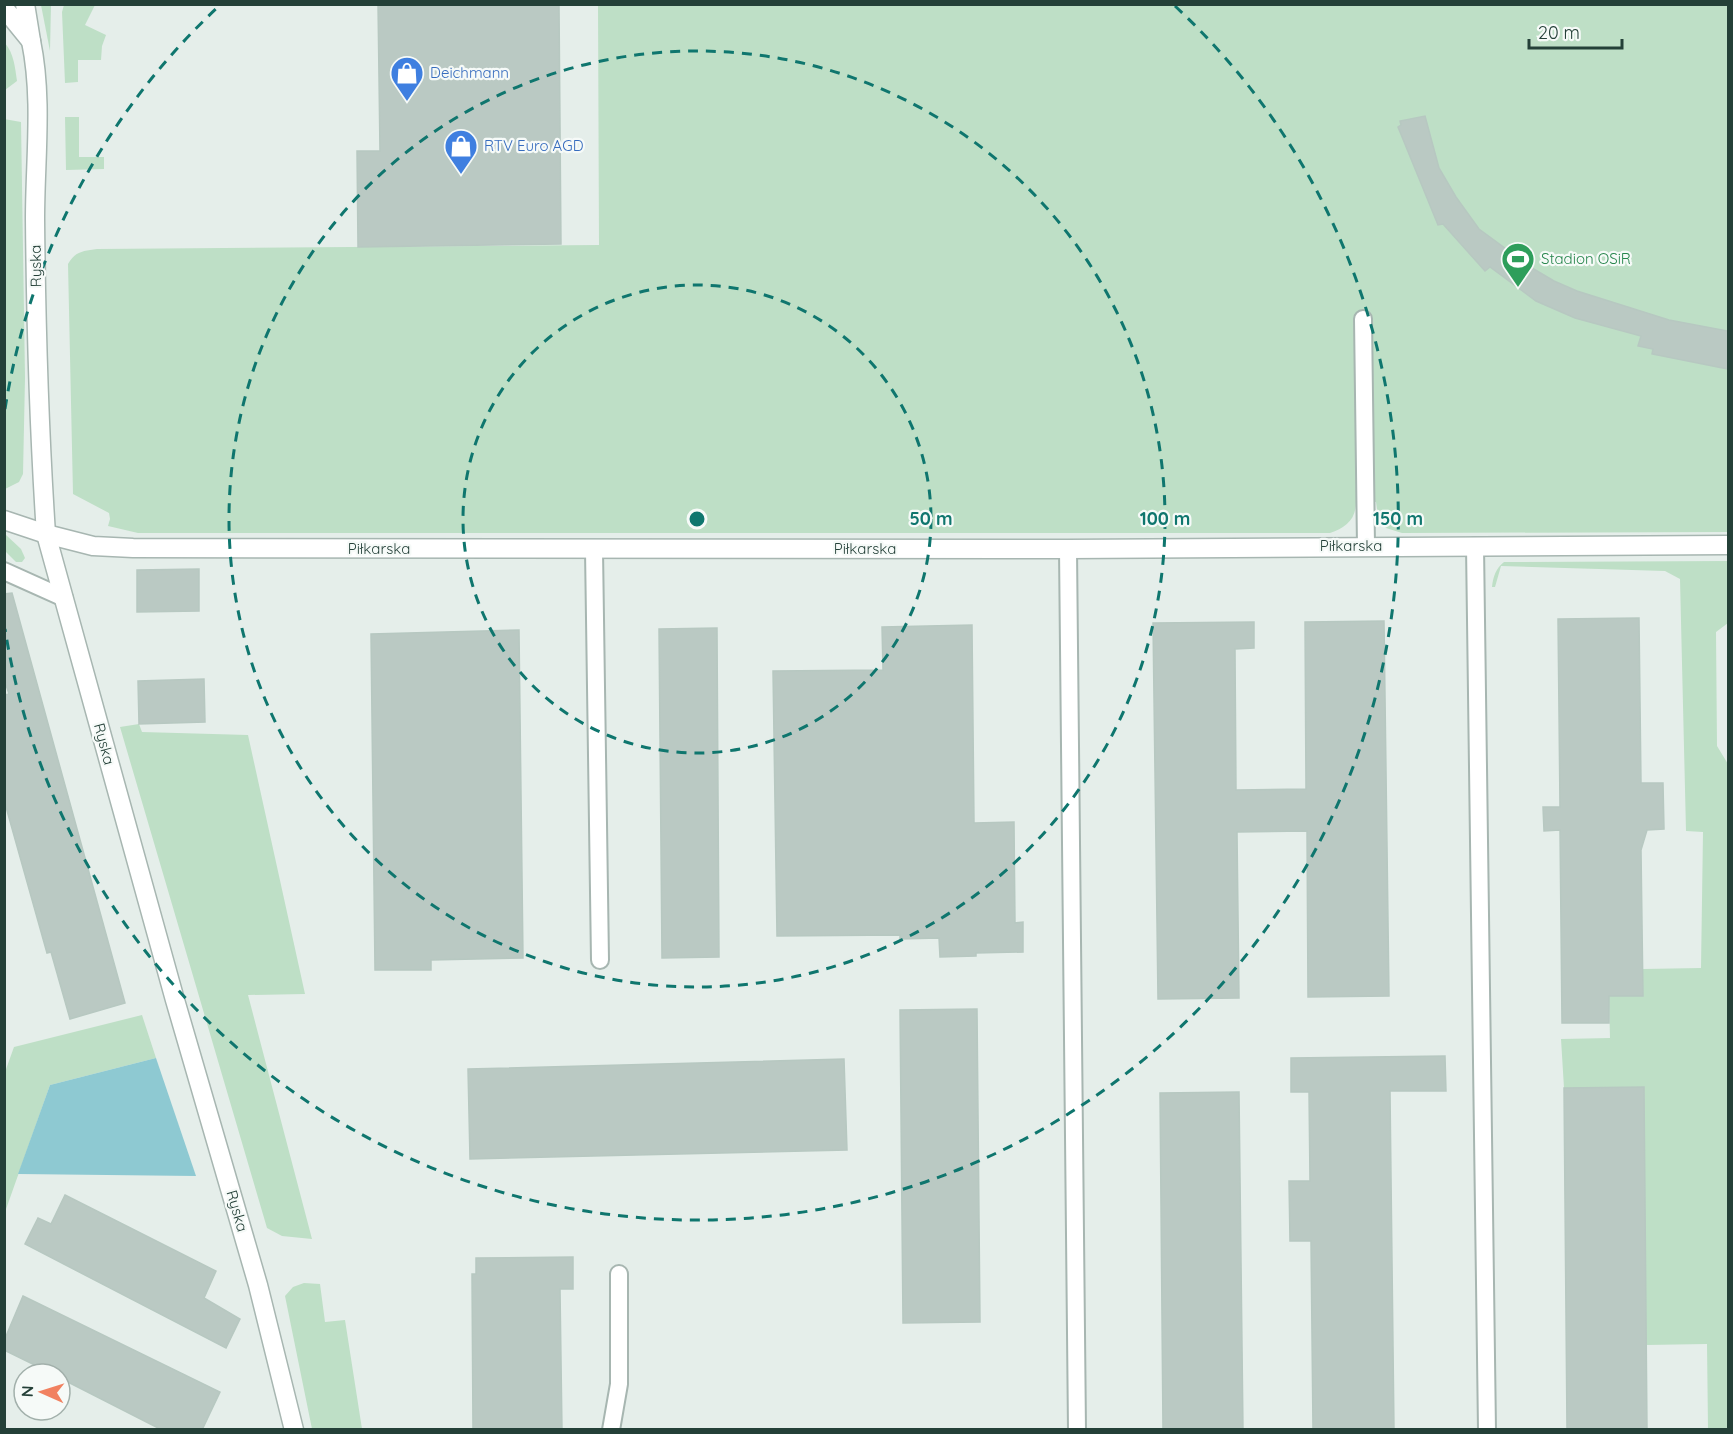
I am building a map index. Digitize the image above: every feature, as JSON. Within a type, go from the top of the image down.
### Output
[{"type":"street","name":"Ryska","points":[[25,4],[36,67],[36,244],[42,474],[46,534],[175,1000],[258,1285],[294,1430]]},
{"type":"street","name":"Ryska","points":[[4,8],[30,41]]},
{"type":"street","name":"Piłkarska","points":[[4,520],[93,546],[133,548],[1068,549],[1728,545]]},
{"type":"lane","points":[[1363,319],[1366,546]]},
{"type":"lane","points":[[1475,546],[1486,1430]]},
{"type":"lane","points":[[594,549],[600,960]]},
{"type":"lane","points":[[1068,549],[1077,1430]]},
{"type":"lane","points":[[4,571],[64,598]]},
{"type":"lane","points":[[611,1430],[619,1384],[619,1274]]},
{"type":"green space","points":[[41,5],[51,5],[50,51]]},
{"type":"green space","points":[[64,5],[95,5],[85,25],[106,35],[101,60],[78,60],[78,82],[65,83],[62,12]]},
{"type":"green space","points":[[598,5],[1728,5],[1728,532],[1402,533],[1386,528],[1378,516],[1376,502],[1356,502],[1354,514],[1349,522],[1330,533],[138,533],[108,526],[109,513],[73,494],[68,264],[80,252],[97,249],[599,245]]},
{"type":"green space","points":[[5,43],[12,56],[17,81],[5,90]]},
{"type":"green space","points":[[65,117],[79,117],[79,157],[104,157],[104,169],[66,170]]},
{"type":"green space","points":[[4,119],[21,122],[25,378],[23,474],[19,482],[5,489]]},
{"type":"green space","points":[[5,534],[21,549],[25,558],[22,562],[16,562],[5,551]]},
{"type":"green space","points":[[1728,561],[1728,623],[1716,632],[1717,746],[1728,764],[1728,1429],[1708,1429],[1707,1344],[1646,1345],[1644,1088],[1564,1088],[1561,1039],[1610,1038],[1609,996],[1643,996],[1643,969],[1701,968],[1703,832],[1686,831],[1680,579],[1665,571],[1501,566],[1495,587],[1492,587],[1495,573],[1504,562]]},
{"type":"green space","points":[[139,724],[142,732],[248,735],[305,994],[248,995],[312,1239],[282,1236],[267,1228],[120,727]]},
{"type":"green space","points":[[142,1015],[156,1058],[50,1085],[5,1212],[5,1072],[14,1047]]},
{"type":"green space","points":[[304,1283],[320,1284],[325,1322],[345,1320],[362,1429],[312,1429],[285,1296],[293,1287]]},
{"type":"water","points":[[156,1058],[196,1176],[18,1174],[50,1085]]},
{"type":"building","points":[[378,4],[559,4],[561,244],[358,247],[357,151],[380,151]]},
{"type":"building","points":[[1425,116],[1439,168],[1479,229],[1532,268],[1577,291],[1669,320],[1728,331],[1728,369],[1652,354],[1653,349],[1638,346],[1641,336],[1575,318],[1536,301],[1490,267],[1485,271],[1443,224],[1438,225],[1398,127],[1401,125],[1400,121]]},
{"type":"building","points":[[199,569],[199,611],[137,612],[137,570]]},
{"type":"building","points":[[12,593],[125,1003],[70,1019],[51,952],[47,953],[4,800],[4,695],[9,694],[4,679],[4,594]]},
{"type":"building","points":[[1639,618],[1641,783],[1663,783],[1664,829],[1647,830],[1641,850],[1643,996],[1609,996],[1609,1023],[1562,1023],[1560,830],[1544,831],[1543,807],[1560,807],[1558,619]]},
{"type":"building","points":[[1384,621],[1389,996],[1308,997],[1307,831],[1237,832],[1239,998],[1158,999],[1153,623],[1254,622],[1254,648],[1235,649],[1236,790],[1306,789],[1305,622]]},
{"type":"building","points":[[972,625],[974,823],[1014,822],[1015,923],[1023,922],[1023,952],[976,953],[976,956],[940,957],[939,938],[900,939],[900,935],[777,936],[773,671],[883,670],[882,627]]},
{"type":"building","points":[[717,628],[719,957],[662,958],[659,629]]},
{"type":"building","points":[[519,630],[523,958],[431,960],[431,970],[375,970],[371,634]]},
{"type":"building","points":[[204,679],[205,722],[139,724],[138,681]]},
{"type":"building","points":[[977,1009],[980,1322],[903,1323],[900,1010]]},
{"type":"building","points":[[1445,1056],[1446,1091],[1390,1091],[1394,1430],[1313,1430],[1311,1241],[1290,1241],[1289,1181],[1310,1181],[1309,1092],[1291,1092],[1291,1058]]},
{"type":"building","points":[[844,1059],[847,1150],[470,1159],[468,1069]]},
{"type":"building","points":[[1644,1087],[1647,1430],[1567,1430],[1564,1088]]},
{"type":"building","points":[[1239,1092],[1243,1430],[1163,1430],[1160,1093]]},
{"type":"building","points":[[65,1195],[216,1271],[204,1298],[240,1319],[226,1348],[25,1244],[38,1218],[51,1224]]},
{"type":"building","points":[[573,1257],[573,1289],[560,1289],[562,1430],[473,1430],[472,1274],[476,1274],[476,1258]]},
{"type":"building","points":[[23,1296],[220,1392],[202,1430],[162,1430],[72,1384],[72,1362],[28,1362],[4,1350],[4,1341]]},
{"type":"place","name":"Deichmann","points":[[407,102]]},
{"type":"place","name":"RTV Euro AGD","points":[[461,175]]},
{"type":"place","name":"Stadion OSiR","points":[[1518,288]]}]
